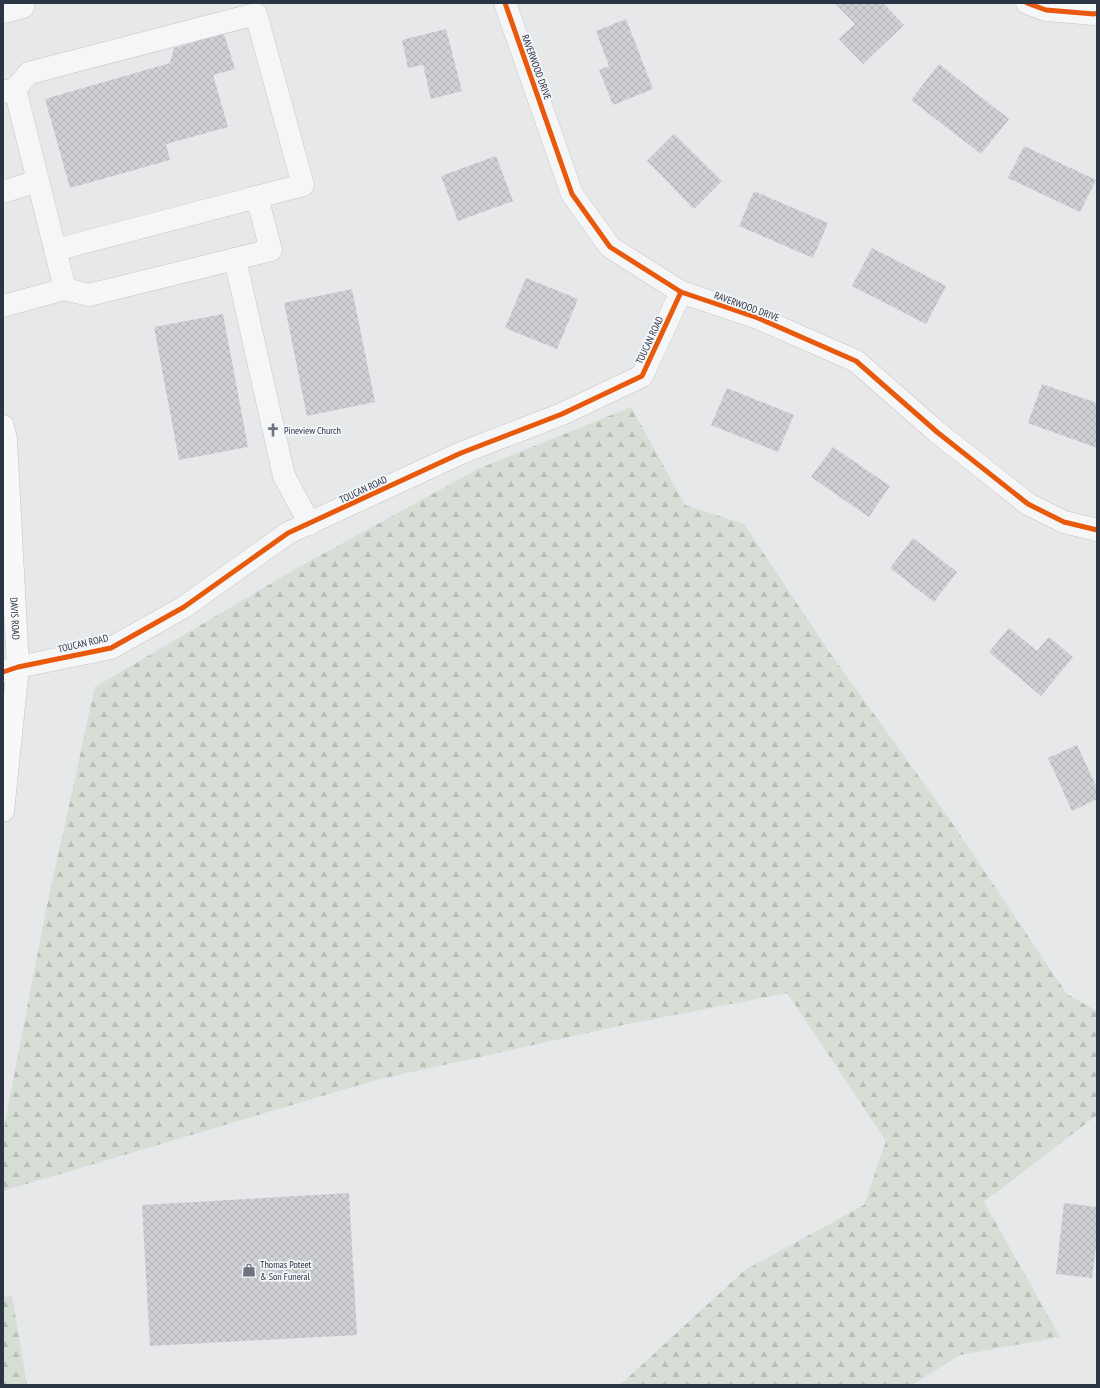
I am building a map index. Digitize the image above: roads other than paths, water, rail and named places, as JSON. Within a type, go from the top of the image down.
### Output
[{"type":"main road","name":"DAVIS ROAD","points":[[3,426],[6,440],[11,669],[3,811]]},
{"type":"street","points":[[3,12],[23,7],[22,3]]},
{"type":"street","name":"RAVERWOOD DRIVE","points":[[505,3],[572,194],[610,247],[681,292],[758,318],[856,361],[937,432],[1028,504],[1064,522],[1097,530]]},
{"type":"street","points":[[1027,3],[1046,10],[1097,13]]},
{"type":"street","points":[[55,250],[303,185],[255,9],[30,73],[9,91],[37,181],[65,289]]},
{"type":"street","points":[[3,192],[37,181]]},
{"type":"street","points":[[3,306],[65,289],[89,295],[271,250],[257,197]]},
{"type":"street","points":[[235,259],[284,476],[310,524]]},
{"type":"street","name":"TOUCAN ROAD","points":[[11,669],[111,648],[184,607],[288,533],[461,453],[562,414],[642,376],[681,292]]},
{"type":"place","name":"Pineview Church","points":[[273,430]]},
{"type":"place","name":"Thomas Poteet & Son Funeral","points":[[249,1270]]}]
